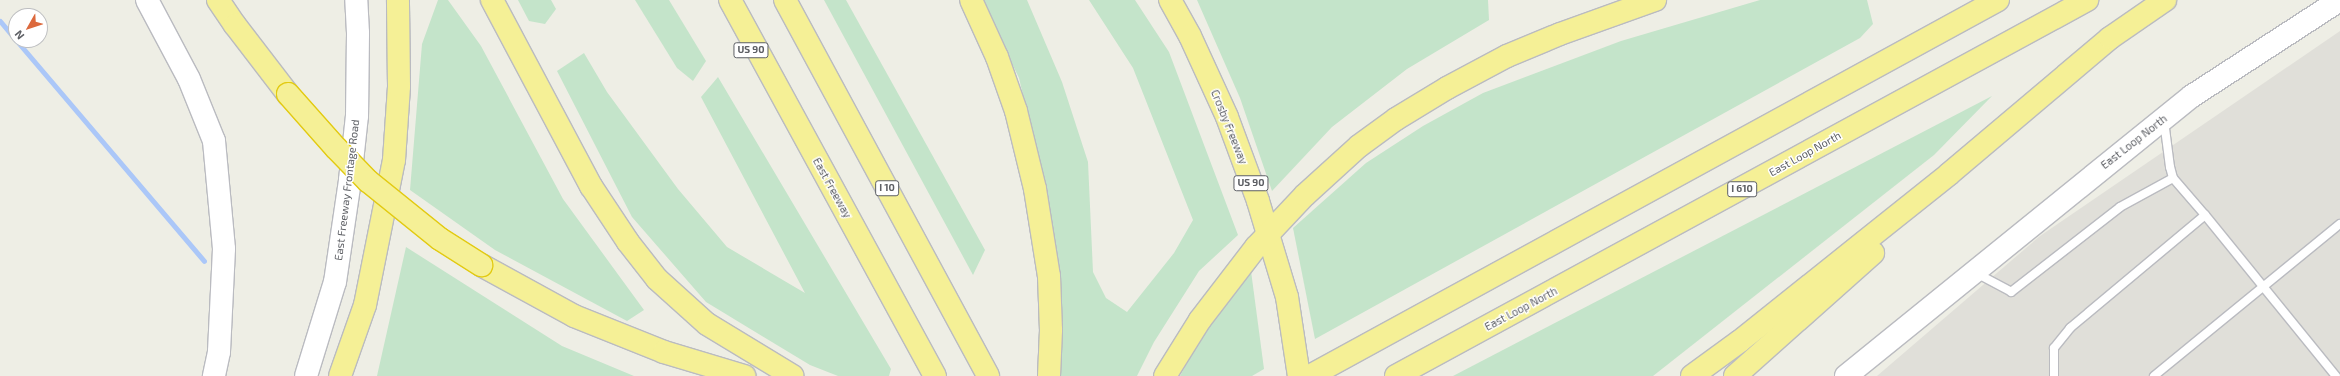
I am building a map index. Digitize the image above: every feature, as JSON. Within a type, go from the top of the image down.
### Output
[{"type":"highway","points":[[218,0],[288,94],[368,181],[440,239],[481,265],[581,319],[664,352],[744,376]]},
{"type":"highway","points":[[340,376],[365,305],[394,160],[399,86],[398,0]]},
{"type":"highway","points":[[492,0],[591,186],[628,242],[658,279],[707,324],[793,376]]},
{"type":"highway","name":"US 90","points":[[718,0],[784,101]]},
{"type":"highway","name":"East Freeway","points":[[730,0],[935,376]]},
{"type":"highway","name":"I 10","points":[[785,0],[988,376]]},
{"type":"highway","points":[[971,0],[986,30],[1016,111],[1033,183],[1049,276],[1051,330],[1049,376]]},
{"type":"highway","name":"Crosby Freeway","points":[[1170,0],[1190,36],[1227,117],[1258,201],[1287,297],[1299,376]]},
{"type":"highway","points":[[1165,376],[1184,344],[1226,284],[1285,214],[1328,173],[1396,119],[1460,81],[1507,56],[1560,34],[1655,0]]},
{"type":"highway","points":[[1310,376],[1998,0]]},
{"type":"highway","name":"East Loop North","points":[[1396,376],[2087,0]]},
{"type":"highway","points":[[1692,376],[1740,341],[1949,174],[2110,38],[2165,0]]},
{"type":"highway","points":[[1735,376],[1937,196],[1949,174]]},
{"type":"main road","points":[[147,0],[189,79],[214,141],[224,249],[219,352],[214,376]]},
{"type":"main road","name":"East Freeway Frontage Road","points":[[306,376],[335,282],[350,180],[357,116],[358,33],[356,0]]},
{"type":"main road","name":"East Loop North","points":[[1846,376],[2192,96],[2340,0]]},
{"type":"lane","points":[[2164,119],[2170,167],[2173,178],[2336,376]]},
{"type":"lane","points":[[1974,272],[2012,292],[2120,207],[2173,178]]},
{"type":"lane","points":[[2054,376],[2054,348],[2070,328],[2205,215]]},
{"type":"lane","points":[[2154,376],[2340,224]]},
{"type":"shaded area","points":[[2340,31],[2340,376],[1877,376],[2040,236]]},
{"type":"green space","points":[[438,0],[448,0],[481,46],[563,199],[644,310],[627,321],[495,250],[410,190],[422,44]]},
{"type":"green space","points":[[518,0],[551,0],[556,9],[545,24],[529,21]]},
{"type":"green space","points":[[635,0],[669,0],[706,61],[693,81],[677,68]]},
{"type":"green space","points":[[824,0],[846,0],[985,250],[973,275]]},
{"type":"green space","points":[[981,0],[1027,0],[1062,82],[1088,162],[1093,272],[1106,298],[1127,312],[1174,253],[1193,220],[1133,68],[1089,0],[1135,0],[1169,52],[1238,235],[1199,271],[1154,342],[1137,376],[1057,376],[1062,305],[1047,197],[1019,78]]},
{"type":"green space","points":[[1197,0],[1488,0],[1489,20],[1407,69],[1332,127],[1272,191],[1240,98]]},
{"type":"green space","points":[[1760,0],[1867,0],[1873,24],[1860,38],[1315,339],[1293,228],[1366,163],[1423,126],[1483,93],[1621,41]]},
{"type":"green space","points":[[584,53],[607,92],[678,189],[727,247],[805,293],[701,97],[718,77],[891,369],[889,376],[838,376],[810,365],[706,302],[632,217],[557,71]]},
{"type":"green space","points":[[1992,96],[1934,155],[1653,376],[1453,376]]},
{"type":"green space","points":[[406,247],[562,346],[634,376],[377,376]]},
{"type":"green space","points":[[1251,271],[1264,369],[1252,376],[1180,376],[1209,322]]},
{"type":"waterway","points":[[0,21],[8,30]]},
{"type":"waterway","points":[[23,48],[204,261]]}]
